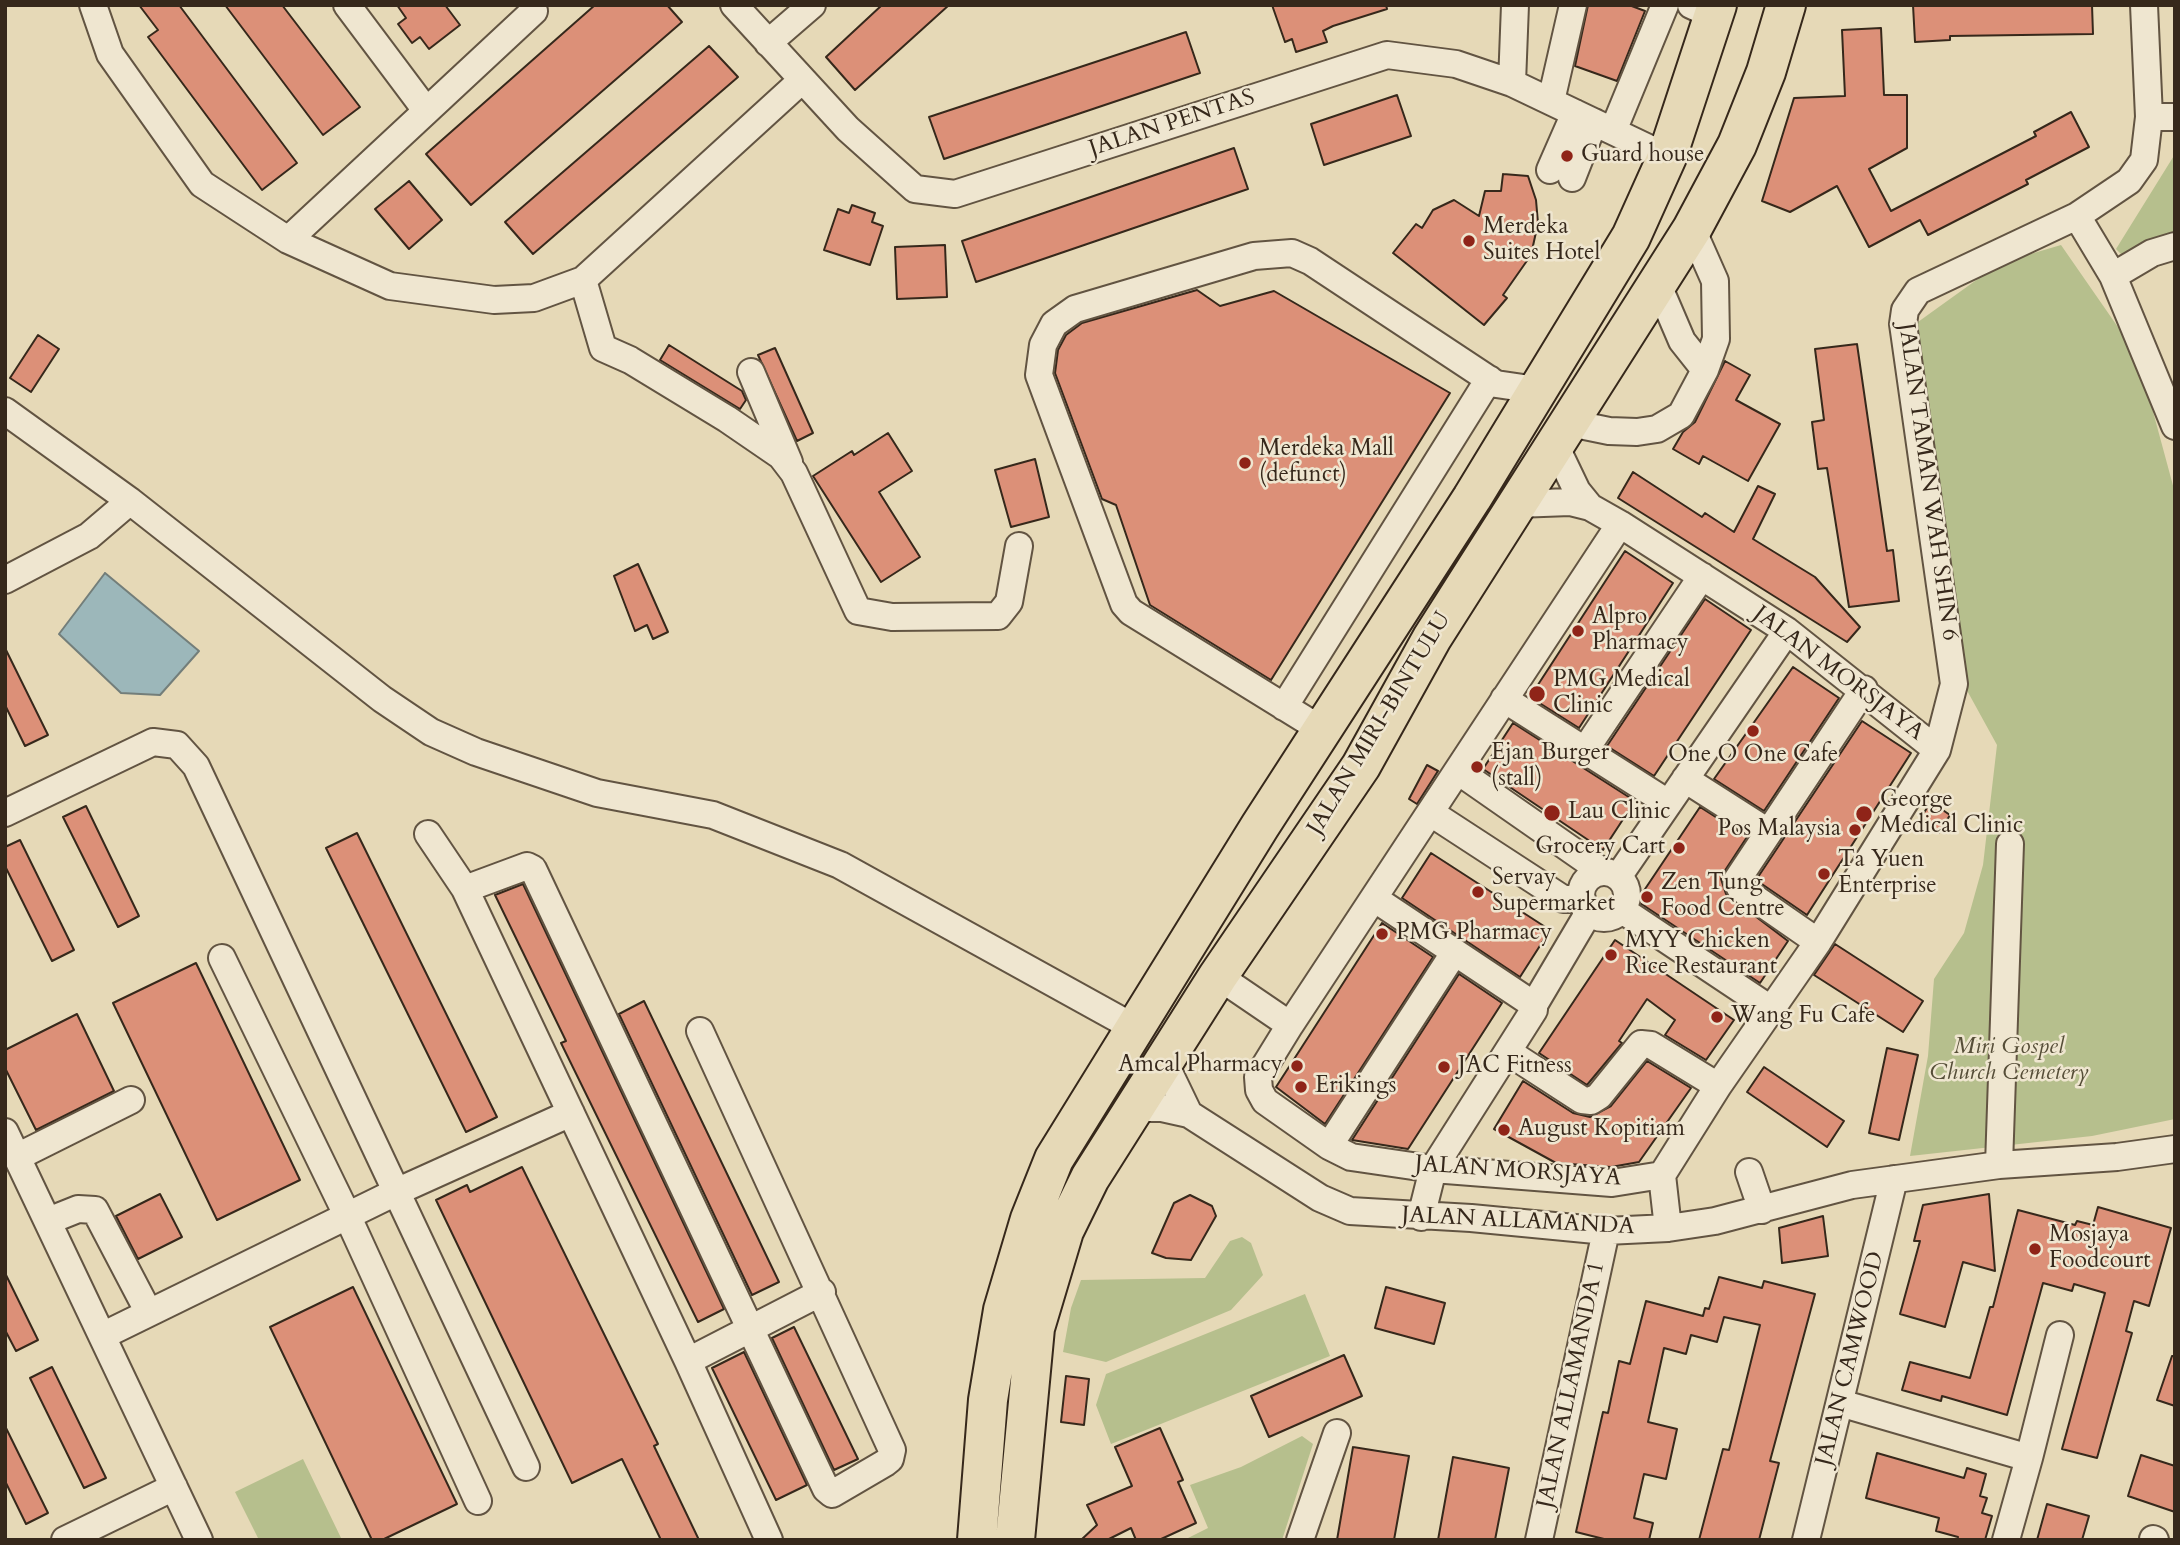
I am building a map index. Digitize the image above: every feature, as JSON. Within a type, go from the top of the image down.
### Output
[{"type":"highway","name":"JALAN MIRI-BINTULU","points":[[1015,1540],[1035,1328],[1064,1231],[1090,1178],[1218,976],[1361,766],[1432,638],[1692,229],[1737,145],[1766,72],[1786,5]]},
{"type":"highway","name":"JALAN MIRI-BINTULU","points":[[977,1540],[988,1400],[1003,1310],[1022,1245],[1054,1159],[1133,1027],[1631,237],[1667,157],[1708,9]]},
{"type":"highway","points":[[1322,730],[1339,737],[1356,730],[1432,638]]},
{"type":"street","points":[[93,5],[110,54],[202,184],[288,240],[390,286],[494,299],[534,298],[583,280],[800,80]]},
{"type":"street","points":[[347,5],[425,109]]},
{"type":"street","name":"JALAN PENTAS","points":[[734,5],[800,80],[848,129],[915,189],[955,194],[1387,55],[1456,64],[1512,83],[1667,157]]},
{"type":"street","points":[[768,43],[812,5]]},
{"type":"street","points":[[1512,83],[1515,5]]},
{"type":"street","points":[[1551,102],[1573,5]]},
{"type":"street","points":[[1561,174],[1665,5]]},
{"type":"street","name":"JALAN TAMAN WAH SHIN 6","points":[[1937,750],[1954,684],[1903,324],[1905,310],[1918,291],[2077,216],[2129,181],[2144,160],[2162,117],[2144,5]]},
{"type":"street","points":[[288,240],[425,109],[534,11]]},
{"type":"street","points":[[2077,216],[2113,276],[2175,426]]},
{"type":"street","points":[[1562,434],[1657,429],[1681,415],[1705,370],[1716,339],[1714,281],[1692,229]]},
{"type":"street","points":[[2113,276],[2152,253],[2175,246]]},
{"type":"street","points":[[1322,730],[1131,612],[1124,604],[1039,375],[1043,345],[1054,324],[1075,309],[1241,260],[1273,252],[1292,253],[1310,261],[1489,379],[1509,387],[1537,390]]},
{"type":"street","points":[[583,280],[603,348],[630,360],[727,419],[781,456],[794,473]]},
{"type":"street","points":[[1658,285],[1682,341],[1705,370]]},
{"type":"street","points":[[751,372],[858,611],[892,617],[998,616],[1009,602],[1019,546]]},
{"type":"street","points":[[1284,707],[1489,379]]},
{"type":"street","points":[[5,411],[130,501],[382,699],[431,732],[476,752],[597,793],[713,815],[840,865],[1133,1027]]},
{"type":"street","name":"JALAN MORSJAYA","points":[[1562,434],[1577,491],[1590,507]]},
{"type":"street","points":[[5,580],[89,536],[130,501]]},
{"type":"street","name":"JALAN MORSJAYA","points":[[1516,504],[1570,502],[1590,507],[1620,524],[1787,631],[1864,689],[1937,750],[1818,942],[1718,1086],[1662,1175],[1612,1183],[1433,1169],[1351,1157],[1329,1146],[1265,1101],[1259,1090],[1258,1077],[1290,1024],[1620,524]]},
{"type":"street","points":[[1585,750],[1702,576]]},
{"type":"street","points":[[1421,1217],[1433,1169],[1534,1010],[1533,1003],[1585,906],[1584,884],[1589,878],[1611,875],[1668,803],[1787,631]]},
{"type":"street","points":[[1818,942],[1738,884],[1737,880],[1864,689]]},
{"type":"street","points":[[1504,699],[1668,803]]},
{"type":"street","points":[[5,814],[153,742],[177,745],[196,766],[526,1467]]},
{"type":"street","points":[[1431,813],[1563,899],[1585,906],[1603,918],[1622,910],[1627,896],[1611,875],[1458,771]]},
{"type":"street","points":[[1685,779],[1768,832]]},
{"type":"street","points":[[428,834],[466,890],[688,1361],[769,1540]]},
{"type":"street","points":[[1998,1165],[2010,844]]},
{"type":"street","points":[[466,890],[527,866],[533,869],[752,1327],[826,1489],[832,1494],[885,1463],[890,1459],[892,1450],[700,1031]]},
{"type":"street","points":[[1375,899],[1533,1003]]},
{"type":"street","points":[[1622,910],[1772,1010]]},
{"type":"street","points":[[1329,1146],[1454,953]]},
{"type":"street","points":[[222,958],[348,1215],[478,1501]]},
{"type":"street","points":[[1218,976],[1290,1024]]},
{"type":"street","points":[[1508,1052],[1582,1100],[1591,1101],[1599,1096],[1641,1044],[1651,1045],[1718,1086]]},
{"type":"street","points":[[1163,1060],[1189,1114]]},
{"type":"street","points":[[17,1157],[131,1100]]},
{"type":"street","name":"JALAN ALLAMANDA","points":[[1134,1108],[1162,1108],[1189,1114],[1335,1206],[1350,1210],[1606,1231],[1668,1228],[1762,1210],[1852,1185],[1998,1165],[2118,1157],[2175,1149]]},
{"type":"street","points":[[102,1336],[396,1192],[571,1113]]},
{"type":"street","points":[[5,1132],[199,1540]]},
{"type":"street","points":[[1749,1171],[1762,1210]]},
{"type":"street","points":[[1662,1175],[1668,1228]]},
{"type":"street","name":"JALAN CAMWOOD","points":[[1806,1540],[1894,1179]]},
{"type":"street","points":[[48,1221],[78,1209],[95,1209],[149,1313]]},
{"type":"street","name":"JALAN ALLAMANDA 1","points":[[1539,1540],[1606,1231]]},
{"type":"street","points":[[688,1361],[822,1293]]},
{"type":"street","points":[[2006,1540],[2060,1335]]},
{"type":"street","points":[[1840,1403],[2029,1458]]},
{"type":"street","points":[[1300,1540],[1337,1433]]},
{"type":"street","points":[[65,1540],[174,1487]]},
{"type":"green space","points":[[2175,154],[2175,233],[2122,255],[2116,249]]},
{"type":"green space","name":"Miri Gospel Church Cemetery","points":[[2061,245],[2138,356],[2175,493],[2175,1119],[2092,1136],[1910,1156],[1928,1056],[1934,979],[1964,933],[1983,865],[1997,745],[1964,685],[1911,327],[2000,263]]},
{"type":"green space","points":[[1242,1237],[1251,1243],[1263,1275],[1231,1310],[1106,1362],[1063,1352],[1071,1308],[1081,1280],[1205,1278],[1230,1241]]},
{"type":"green space","points":[[1305,1294],[1330,1356],[1111,1444],[1096,1405],[1106,1374]]},
{"type":"green space","points":[[1302,1436],[1313,1444],[1282,1540],[1184,1540],[1208,1528],[1190,1485],[1241,1467]]},
{"type":"green space","points":[[303,1459],[342,1540],[259,1540],[235,1492]]},
{"type":"water","points":[[105,573],[199,651],[160,695],[121,693],[59,634]]},
{"type":"building","points":[[139,5],[179,5],[297,163],[262,190],[148,37],[158,30]]},
{"type":"building","points":[[225,5],[282,5],[360,107],[323,135]]},
{"type":"building","points":[[397,5],[445,5],[460,25],[429,49],[420,37],[412,43],[398,24],[406,18]]},
{"type":"building","points":[[595,5],[667,5],[682,22],[471,205],[426,154]]},
{"type":"building","points":[[882,5],[949,5],[855,90],[826,57]]},
{"type":"building","points":[[1272,5],[1386,5],[1387,9],[1333,26],[1323,31],[1327,42],[1296,52],[1292,39],[1285,42]]},
{"type":"building","points":[[1588,5],[1629,5],[1645,11],[1617,81],[1575,66]]},
{"type":"building","points":[[1913,5],[2092,5],[2093,34],[1950,36],[1950,40],[1915,42]]},
{"type":"building","points":[[1881,28],[1884,95],[1907,95],[1907,148],[1869,169],[1891,211],[2036,136],[2034,132],[2071,112],[2089,147],[2026,180],[2028,184],[1928,235],[1920,220],[1869,247],[1837,186],[1790,212],[1762,201],[1794,98],[1845,96],[1842,30]]},
{"type":"building","points":[[1186,32],[1200,73],[944,159],[929,117]]},
{"type":"building","points":[[709,46],[738,77],[533,254],[505,222]]},
{"type":"building","points":[[1397,95],[1411,136],[1324,165],[1311,124]]},
{"type":"building","points":[[1234,148],[1248,189],[976,282],[962,241]]},
{"type":"building","name":"Merdeka Suites Hotel","points":[[1503,174],[1528,176],[1536,200],[1538,223],[1531,255],[1503,295],[1507,298],[1484,325],[1393,253],[1416,224],[1422,228],[1433,210],[1454,200],[1479,216],[1485,191],[1501,191]]},
{"type":"building","points":[[409,181],[442,220],[409,249],[375,209]]},
{"type":"building","points":[[852,205],[875,213],[872,222],[883,226],[870,265],[824,250],[838,209],[849,213]]},
{"type":"building","points":[[945,245],[947,297],[897,299],[895,247]]},
{"type":"building","name":"Merdeka Mall (defunct)","points":[[1197,290],[1220,306],[1274,291],[1450,393],[1271,680],[1150,605],[1116,505],[1102,499],[1055,373],[1058,350],[1066,335],[1082,323]]},
{"type":"building","points":[[38,335],[59,349],[31,392],[10,378]]},
{"type":"building","points":[[1857,344],[1887,551],[1893,550],[1899,601],[1849,607],[1827,468],[1818,469],[1812,422],[1824,420],[1815,349]]},
{"type":"building","points":[[669,345],[742,391],[746,400],[740,409],[660,360]]},
{"type":"building","points":[[775,348],[813,433],[797,441],[758,355]]},
{"type":"building","points":[[1725,361],[1750,375],[1736,400],[1780,424],[1748,481],[1703,456],[1699,464],[1673,449],[1683,432],[1695,422]]},
{"type":"building","points":[[888,433],[912,471],[879,492],[920,557],[881,582],[813,476],[852,451],[854,455]]},
{"type":"building","points":[[1035,459],[1049,517],[1011,527],[995,470]]},
{"type":"building","points":[[1633,472],[1702,517],[1705,513],[1734,532],[1758,486],[1775,494],[1753,539],[1815,577],[1860,627],[1847,642],[1618,498]]},
{"type":"building","points":[[1625,551],[1673,583],[1579,728],[1530,697]]},
{"type":"building","points":[[638,564],[668,632],[653,639],[647,625],[635,631],[614,576]]},
{"type":"building","points":[[1705,599],[1751,630],[1654,776],[1607,746]]},
{"type":"building","points":[[5,648],[48,735],[25,746],[5,705]]},
{"type":"building","points":[[1793,667],[1839,698],[1764,811],[1714,779]]},
{"type":"building","points":[[1862,721],[1911,753],[1807,915],[1756,880]]},
{"type":"building","points":[[1513,723],[1635,801],[1603,850],[1483,769]]},
{"type":"building","points":[[1427,765],[1438,771],[1417,804],[1409,799]]},
{"type":"building","points":[[1931,802],[1950,815],[1939,833],[1919,820]]},
{"type":"building","points":[[86,806],[139,916],[118,927],[63,817]]},
{"type":"building","points":[[1700,807],[1747,837],[1721,879],[1726,894],[1788,941],[1760,983],[1637,901]]},
{"type":"building","points":[[357,833],[497,1117],[466,1132],[326,848]]},
{"type":"building","points":[[20,840],[74,950],[52,961],[5,866],[5,847]]},
{"type":"building","points":[[1431,853],[1550,930],[1520,977],[1402,898]]},
{"type":"building","points":[[523,884],[724,1309],[698,1322],[561,1043],[566,1041],[495,895]]},
{"type":"building","points":[[1382,923],[1433,957],[1325,1124],[1276,1087]]},
{"type":"building","points":[[1615,940],[1734,1020],[1706,1060],[1665,1035],[1675,1020],[1647,999],[1619,1041],[1622,1043],[1587,1085],[1539,1053]]},
{"type":"building","points":[[1835,944],[1923,1001],[1903,1032],[1814,975]]},
{"type":"building","points":[[196,963],[300,1180],[217,1220],[113,1003]]},
{"type":"building","points":[[1459,974],[1502,1003],[1408,1149],[1352,1140]]},
{"type":"building","points":[[644,1001],[779,1282],[752,1295],[619,1014]]},
{"type":"building","points":[[77,1014],[114,1091],[36,1130],[5,1068],[5,1050]]},
{"type":"building","points":[[1887,1048],[1918,1055],[1899,1140],[1869,1133]]},
{"type":"building","points":[[1647,1061],[1691,1088],[1639,1162],[1611,1167],[1556,1163],[1494,1129],[1523,1081],[1573,1113],[1590,1117],[1611,1106]]},
{"type":"building","points":[[1764,1067],[1844,1121],[1827,1147],[1747,1092]]},
{"type":"building","points":[[522,1167],[658,1444],[654,1446],[699,1540],[661,1540],[622,1459],[572,1483],[436,1200],[467,1185],[470,1192]]},
{"type":"building","points":[[160,1194],[182,1237],[138,1259],[116,1216]]},
{"type":"building","points":[[1989,1194],[1995,1271],[1963,1262],[1945,1327],[1900,1314],[1920,1241],[1914,1241],[1923,1205]]},
{"type":"building","points":[[1190,1195],[1212,1206],[1216,1216],[1191,1260],[1166,1258],[1152,1253],[1174,1203]]},
{"type":"building","points":[[2098,1207],[2171,1228],[2149,1306],[2134,1301],[2126,1331],[2132,1333],[2097,1458],[2062,1449],[2105,1293],[2074,1284],[2072,1291],[2043,1283],[2007,1415],[1942,1396],[1941,1401],[1902,1390],[1910,1362],[1970,1378],[1990,1307],[1993,1307],[2018,1210],[2075,1225],[2077,1221],[2093,1225]]},
{"type":"building","points":[[1823,1216],[1828,1256],[1782,1263],[1779,1228]]},
{"type":"building","points":[[5,1273],[38,1340],[16,1351],[5,1330]]},
{"type":"building","points":[[1719,1277],[1762,1288],[1764,1281],[1815,1294],[1770,1461],[1779,1463],[1759,1540],[1699,1540],[1723,1449],[1729,1450],[1760,1325],[1724,1317],[1717,1342],[1691,1335],[1686,1354],[1664,1348],[1648,1422],[1677,1429],[1666,1479],[1644,1474],[1634,1518],[1653,1523],[1649,1540],[1608,1540],[1576,1532],[1603,1412],[1608,1413],[1619,1361],[1630,1364],[1646,1301],[1703,1316],[1705,1308],[1709,1309]]},
{"type":"building","points":[[353,1287],[457,1504],[382,1540],[372,1540],[270,1327]]},
{"type":"building","points":[[1386,1287],[1445,1303],[1434,1344],[1375,1328]]},
{"type":"building","points":[[794,1327],[858,1459],[834,1470],[772,1338]]},
{"type":"building","points":[[744,1352],[807,1485],[776,1500],[712,1368]]},
{"type":"building","points":[[1344,1355],[1362,1396],[1269,1437],[1251,1396]]},
{"type":"building","points":[[2172,1356],[2175,1356],[2175,1406],[2157,1400]]},
{"type":"building","points":[[52,1367],[106,1478],[84,1488],[30,1378]]},
{"type":"building","points":[[1066,1376],[1089,1379],[1084,1425],[1061,1422]]},
{"type":"building","points":[[5,1426],[48,1513],[26,1524],[5,1481]]},
{"type":"building","points":[[1160,1428],[1183,1480],[1178,1482],[1196,1523],[1159,1540],[1136,1540],[1131,1528],[1107,1540],[1081,1540],[1097,1525],[1087,1505],[1132,1486],[1115,1447]]},
{"type":"building","points":[[1353,1447],[1409,1456],[1394,1540],[1337,1540]]},
{"type":"building","points":[[1877,1453],[1964,1478],[1967,1468],[1986,1474],[1980,1496],[1987,1498],[1982,1513],[1992,1516],[1985,1540],[1957,1540],[1958,1537],[1936,1531],[1939,1518],[1866,1498]]},
{"type":"building","points":[[2141,1455],[2175,1466],[2175,1512],[2128,1496]]},
{"type":"building","points":[[1453,1457],[1509,1468],[1495,1540],[1438,1540]]},
{"type":"building","points":[[2047,1504],[2089,1516],[2082,1540],[2037,1540]]},
{"type":"place","name":"Guard house","points":[[1567,156]]},
{"type":"place","name":"Merdeka Suites Hotel","points":[[1469,241]]},
{"type":"place","name":"Merdeka Mall (defunct)","points":[[1245,463]]},
{"type":"place","name":"Alpro Pharmacy","points":[[1578,631]]},
{"type":"place","name":"PMG Medical Clinic","points":[[1537,694]]},
{"type":"place","name":"One O One Cafe","points":[[1753,731]]},
{"type":"place","name":"Ejan Burger (stall)","points":[[1477,767]]},
{"type":"place","name":"Lau Clinic","points":[[1552,813]]},
{"type":"place","name":"George Medical Clinic","points":[[1864,814]]},
{"type":"place","name":"Pos Malaysia","points":[[1855,830]]},
{"type":"place","name":"Grocery Cart","points":[[1679,848]]},
{"type":"place","name":"Ta Yuen Enterprise","points":[[1824,874]]},
{"type":"place","name":"Servay Supermarket","points":[[1478,892]]},
{"type":"place","name":"Zen Tung Food Centre","points":[[1647,897]]},
{"type":"place","name":"PMG Pharmacy","points":[[1382,934]]},
{"type":"place","name":"MYY Chicken Rice Restaurant","points":[[1611,955]]},
{"type":"place","name":"Wang Fu Cafe","points":[[1717,1017]]},
{"type":"place","name":"Amcal Pharmacy","points":[[1297,1066]]},
{"type":"place","name":"JAC Fitness","points":[[1444,1067]]},
{"type":"place","name":"Erikings","points":[[1301,1087]]},
{"type":"place","name":"August Kopitiam","points":[[1504,1130]]},
{"type":"place","name":"Mosjaya Foodcourt","points":[[2035,1249]]}]
